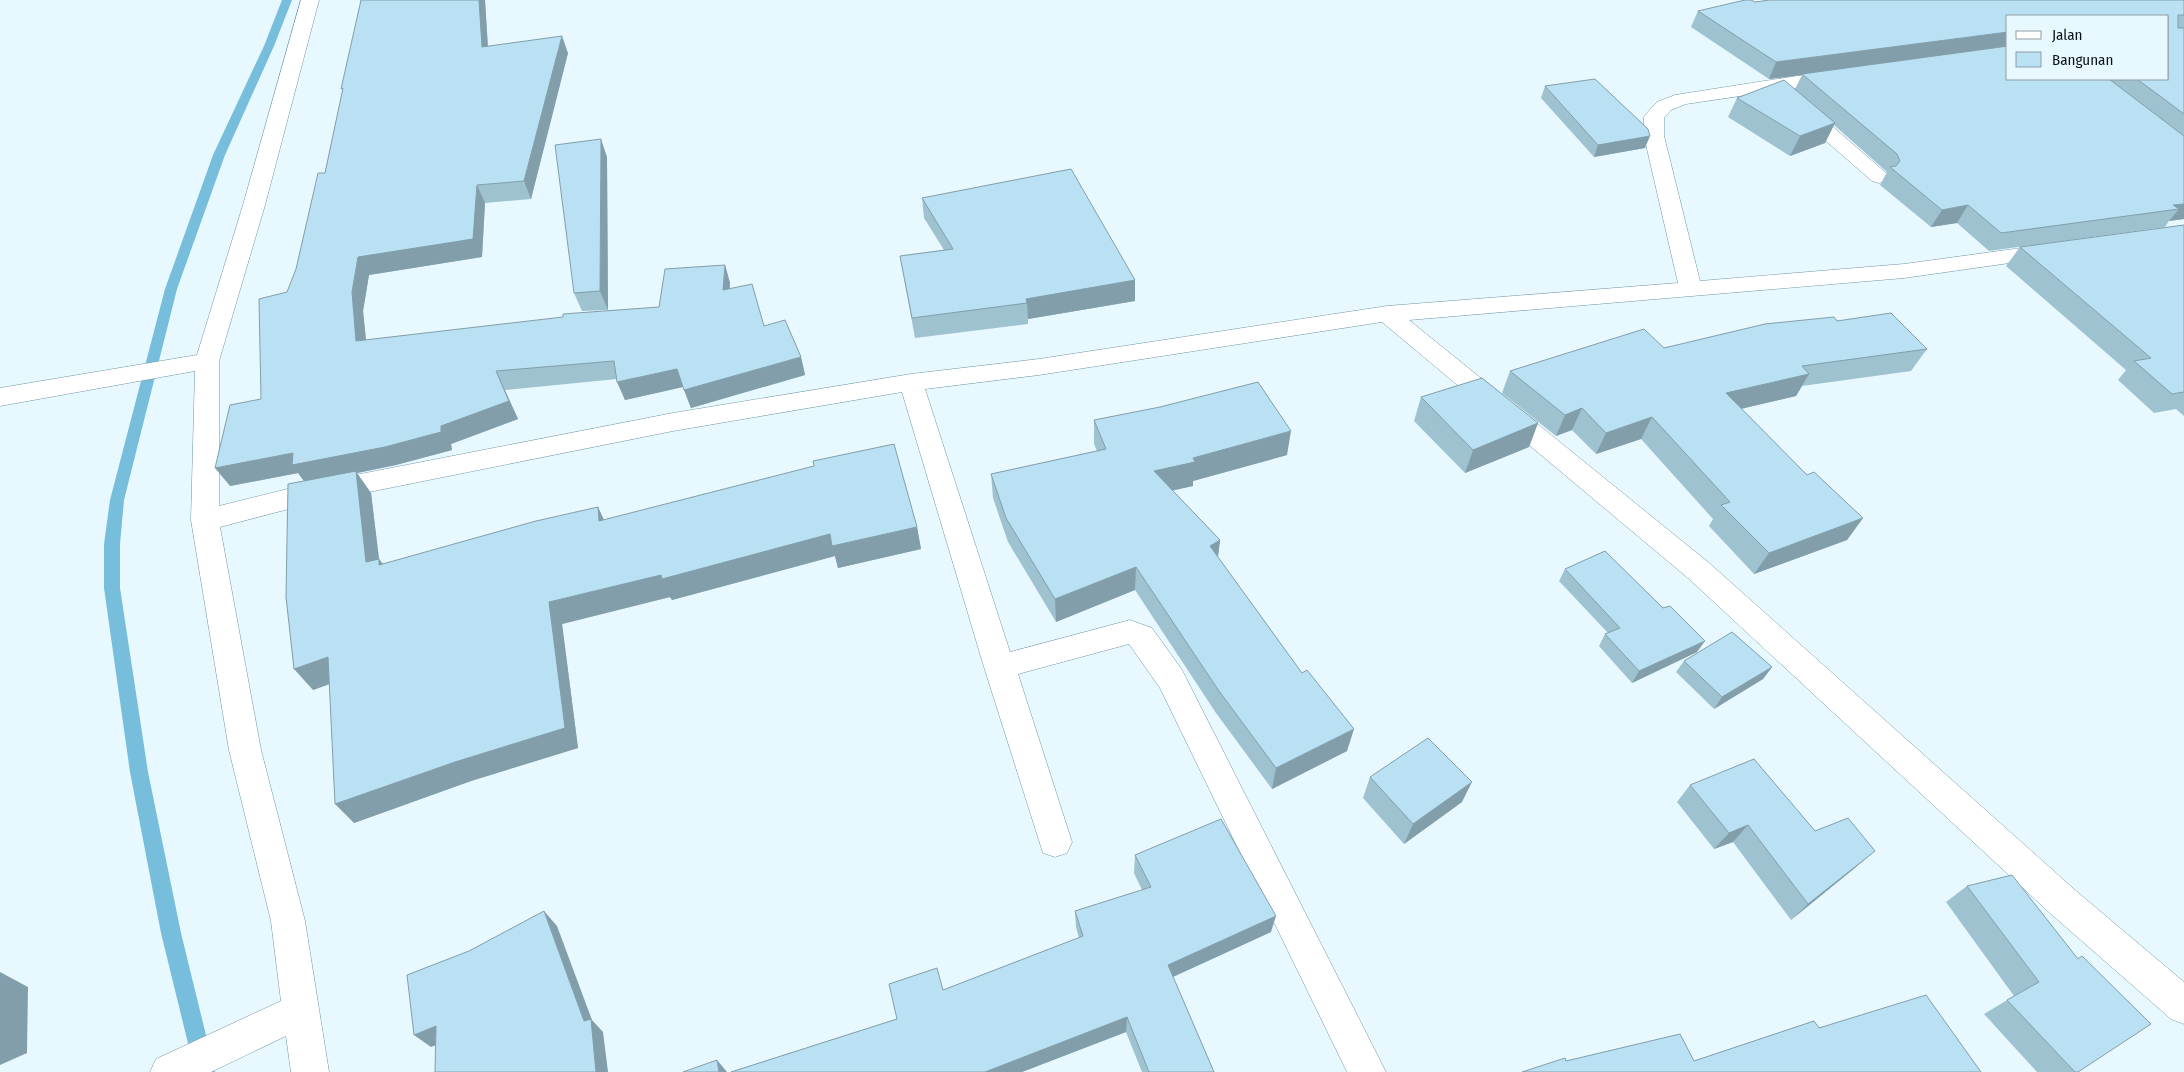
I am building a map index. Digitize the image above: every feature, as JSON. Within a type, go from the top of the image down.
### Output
[{"type":"street","points":[[310,0],[254,204],[207,361],[204,520],[245,750],[288,921],[310,1072]]},
{"type":"street","points":[[1691,289],[1654,136],[1654,117],[1664,106],[1682,99],[1852,74]]},
{"type":"street","points":[[1772,85],[1879,177]]},
{"type":"street","points":[[204,520],[304,495],[654,426],[911,382],[1039,367],[1387,314],[1904,271],[2078,248]]},
{"type":"street","points":[[1387,314],[1698,570],[2063,902],[2184,1006]]},
{"type":"street","points":[[0,397],[207,361]]},
{"type":"street","points":[[911,382],[1055,842]]},
{"type":"street","points":[[999,667],[1130,632],[1142,637],[1171,679],[1367,1072]]},
{"type":"street","points":[[169,1072],[300,1011]]},
{"type":"building","points":[[361,0],[479,0],[482,47],[562,36],[524,181],[477,185],[473,239],[358,257],[352,292],[356,341],[563,317],[563,314],[659,307],[665,269],[725,265],[723,290],[752,284],[764,326],[785,320],[801,357],[684,390],[677,369],[617,382],[614,361],[496,371],[509,401],[441,426],[441,432],[385,447],[292,465],[293,453],[215,468],[230,405],[261,399],[259,299],[287,292],[296,269],[318,173],[325,173]]},
{"type":"building","points":[[1745,0],[1755,2],[1770,0],[2184,0],[2184,15],[2178,15],[2178,28],[2184,28],[2184,114],[2138,80],[2169,80],[2169,15],[2006,15],[2006,32],[1776,62],[1698,11]]},
{"type":"building","points":[[2006,46],[2006,80],[2110,80],[2184,136],[2184,204],[2173,205],[2179,209],[2001,233],[1968,205],[1942,210],[1890,167],[1896,166],[1900,161],[1897,154],[1802,74]]},
{"type":"building","points":[[1595,79],[1648,129],[1650,136],[1598,145],[1545,86]]},
{"type":"building","points":[[1784,80],[1835,123],[1800,136],[1737,98]]},
{"type":"building","points":[[601,139],[600,291],[574,293],[555,145]]},
{"type":"building","points":[[1071,169],[1135,280],[1026,299],[1027,303],[912,318],[900,256],[953,249],[922,198]]},
{"type":"building","points":[[2184,225],[2184,392],[2172,394],[2134,361],[2151,358],[2020,247]]},
{"type":"building","points":[[1891,313],[1927,349],[1802,366],[1809,374],[1726,393],[1807,475],[1814,472],[1863,518],[1769,553],[1721,505],[1730,502],[1652,417],[1606,433],[1582,408],[1565,415],[1510,371],[1644,329],[1664,348],[1765,324],[1834,317],[1837,321]]},
{"type":"building","points":[[1482,378],[1538,423],[1473,450],[1421,397]]},
{"type":"building","points":[[1258,382],[1291,431],[1193,458],[1195,462],[1154,471],[1220,540],[1210,546],[1302,673],[1307,670],[1354,729],[1276,768],[1219,691],[1136,567],[1055,599],[1006,518],[991,474],[1106,449],[1094,420],[1160,407]]},
{"type":"building","points":[[894,444],[917,527],[832,546],[830,534],[662,579],[661,575],[549,602],[565,728],[455,762],[335,804],[328,657],[294,669],[286,597],[288,484],[356,471],[366,562],[379,559],[379,565],[536,521],[598,507],[599,521],[814,466],[813,461]]},
{"type":"building","points":[[1605,551],[1663,608],[1670,606],[1705,641],[1639,671],[1605,634],[1620,628],[1565,569]]},
{"type":"building","points":[[1732,632],[1772,667],[1722,697],[1684,661]]},
{"type":"building","points":[[1428,738],[1472,782],[1413,824],[1370,777]]},
{"type":"building","points":[[1754,759],[1815,831],[1848,818],[1875,851],[1808,904],[1748,825],[1729,833],[1690,785]]},
{"type":"building","points":[[1221,819],[1276,916],[1168,965],[1214,1072],[1149,1072],[1127,1017],[985,1072],[731,1072],[897,1019],[889,984],[937,968],[943,990],[1083,936],[1075,911],[1151,887],[1135,855]]},
{"type":"building","points":[[2012,875],[2078,959],[2082,956],[2151,1024],[2078,1072],[2075,1072],[2007,1000],[2039,982],[1967,886]]},
{"type":"building","points":[[544,911],[584,1021],[591,1019],[596,1072],[435,1072],[436,1026],[414,1035],[407,975],[469,951]]},
{"type":"building","points":[[1926,995],[1981,1072],[1522,1072],[1565,1058],[1566,1061],[1680,1034],[1694,1061],[1814,1021],[1819,1028]]},
{"type":"building","points":[[717,1060],[719,1072],[683,1072]]},
{"type":"waterway","points":[[205,1072],[171,933],[139,772],[112,588],[112,544],[117,500],[171,289],[219,155],[269,46],[287,0]]}]
